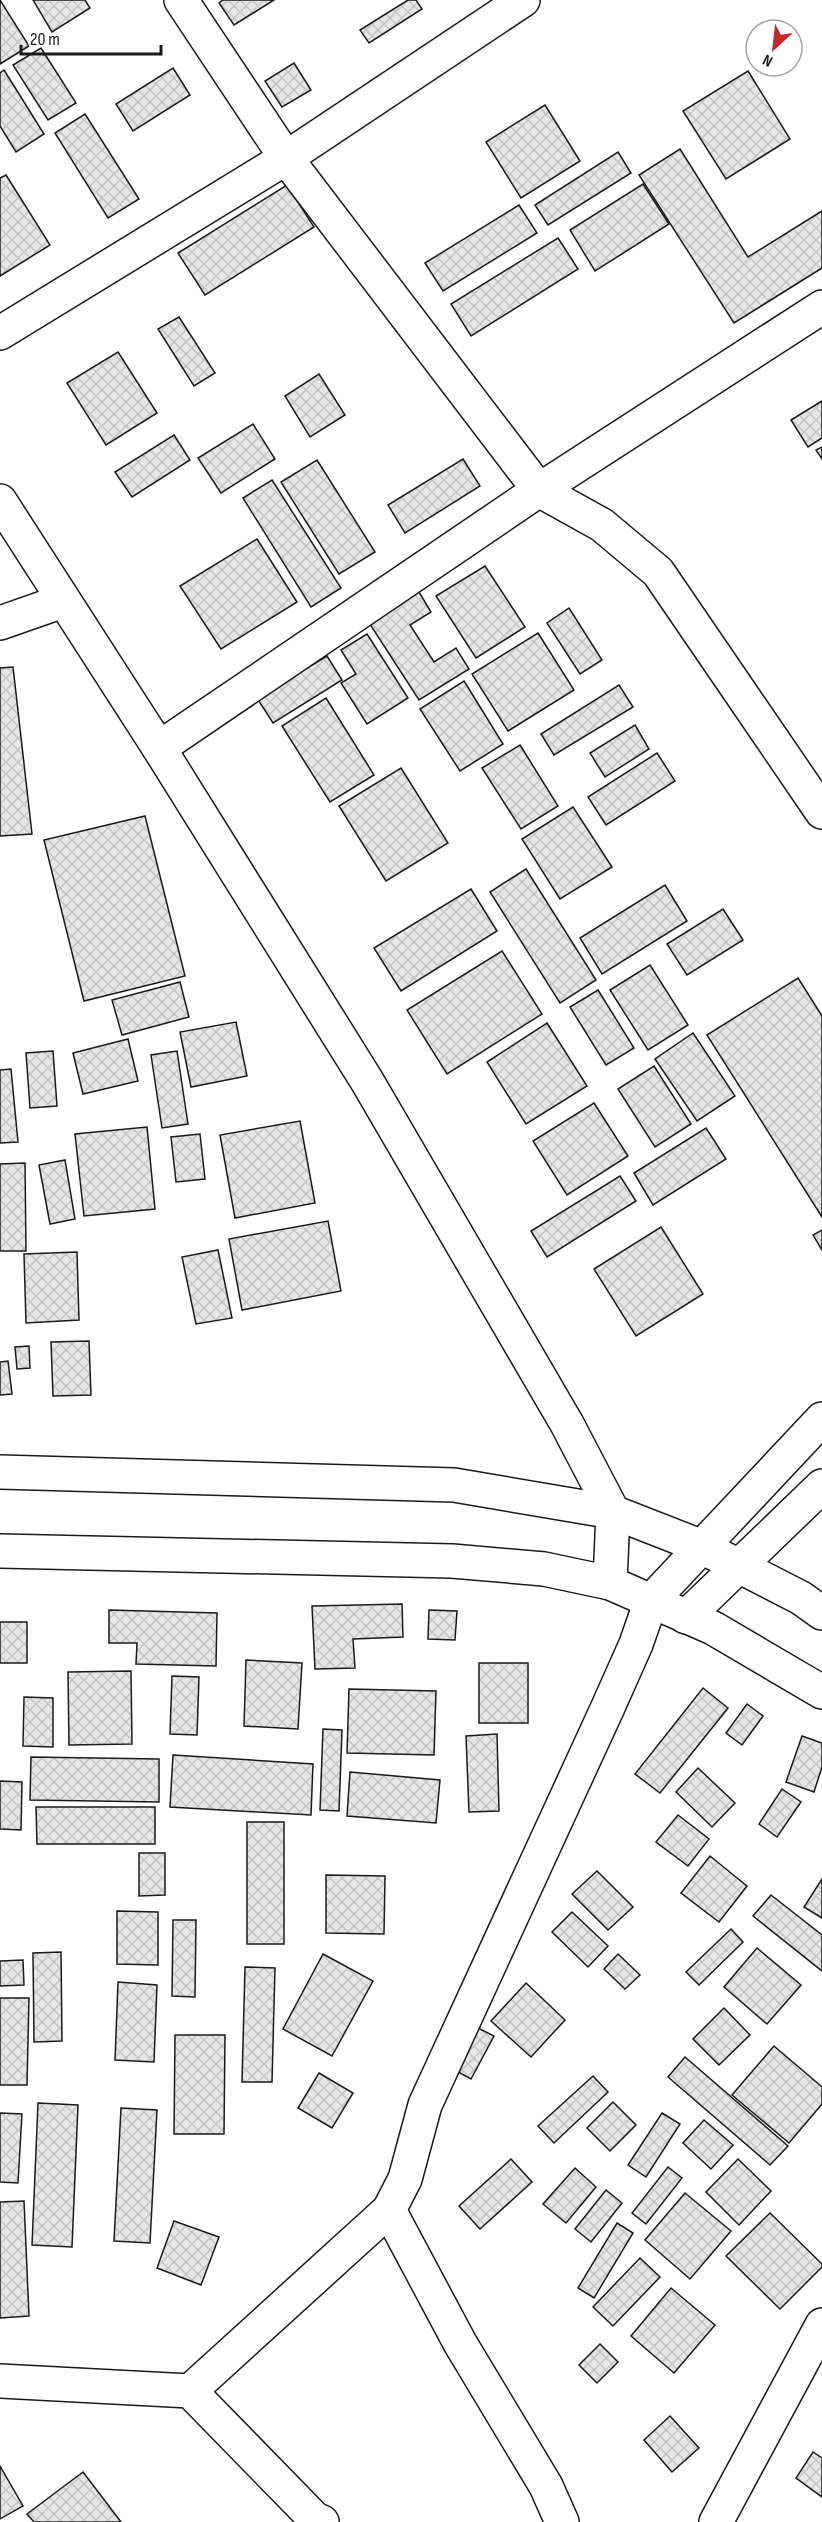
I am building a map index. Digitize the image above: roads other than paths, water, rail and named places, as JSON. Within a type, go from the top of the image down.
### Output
[{"type":"street","points":[[181,0],[286,158],[539,490],[602,525],[658,572],[822,812]]},
{"type":"street","points":[[0,333],[286,158],[523,0]]},
{"type":"street","points":[[159,748],[539,490],[822,307]]},
{"type":"street","points":[[0,501],[159,748],[360,1071],[490,1288],[567,1424],[613,1512],[610,1583]]},
{"type":"street","points":[[0,624],[63,601]]},
{"type":"street","points":[[190,2391],[389,2210],[405,2179],[425,2106],[636,1644],[651,1601],[700,1546],[822,1419]]},
{"type":"street","points":[[0,1472],[454,1485],[613,1512],[700,1546],[740,1565],[822,1612]]},
{"type":"street","points":[[636,1644],[686,1617],[822,1486]]},
{"type":"street","points":[[0,1551],[452,1562],[544,1569],[610,1583],[713,1628],[822,1692]]},
{"type":"street","points":[[389,2210],[460,2343],[546,2486],[562,2522]]},
{"type":"street","points":[[716,2522],[822,2325]]},
{"type":"street","points":[[0,2381],[190,2391],[315,2521]]}]
